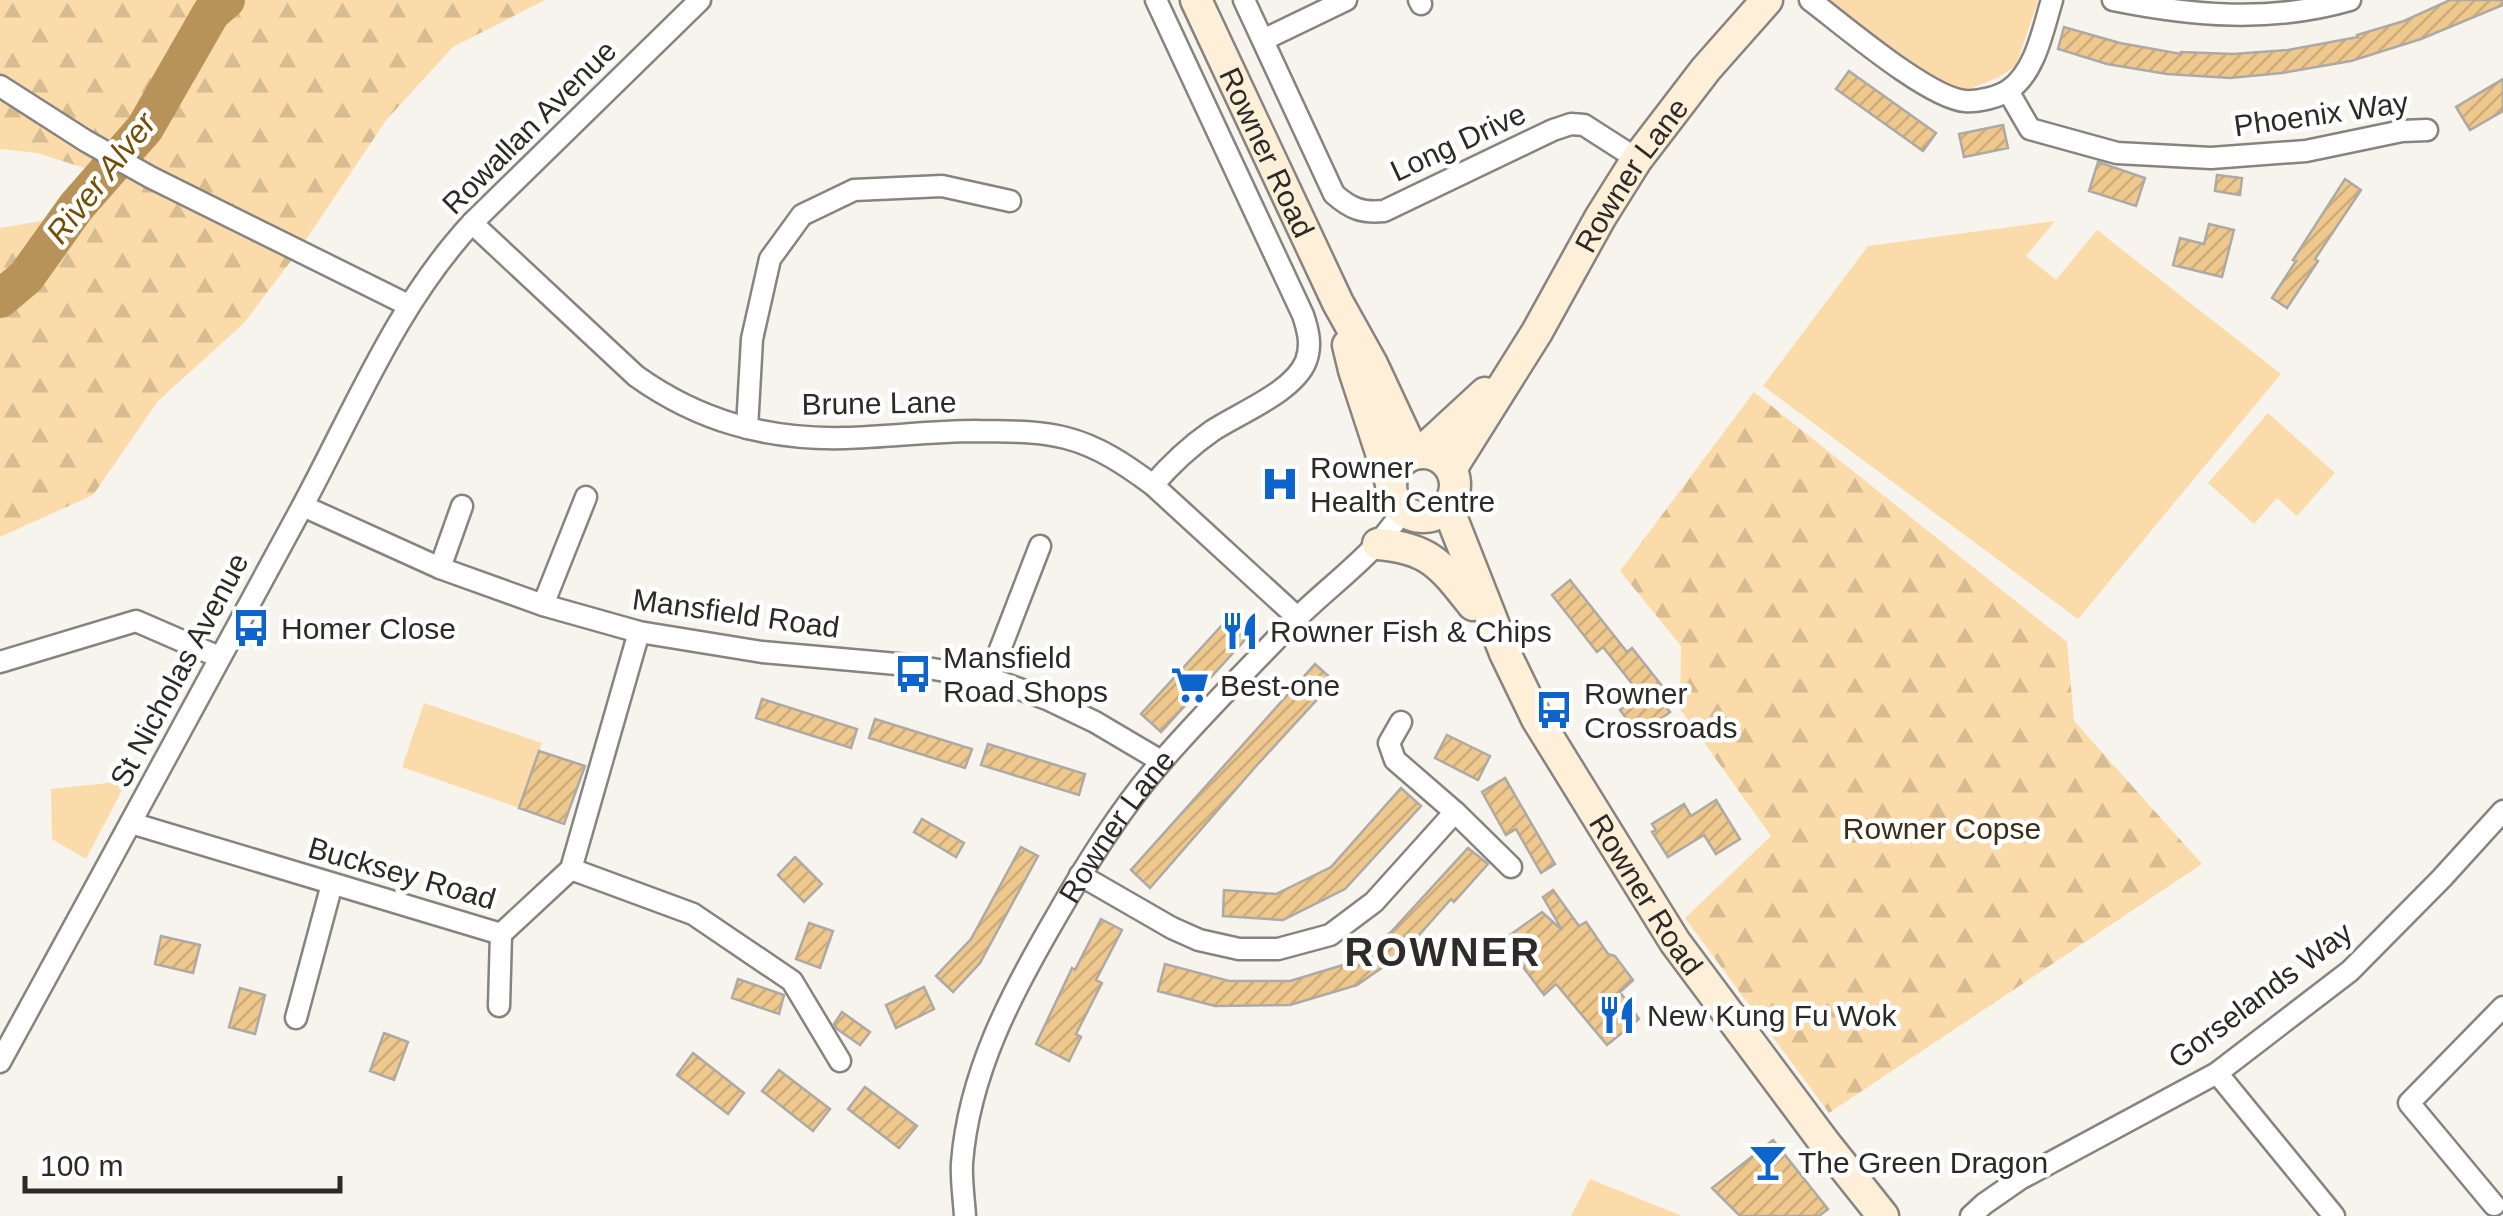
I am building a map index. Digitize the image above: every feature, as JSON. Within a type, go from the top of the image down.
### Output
[{"type":"main road","name":"Rowner Road","points":[[1196,0],[1338,304],[1417,454]]},
{"type":"main road","name":"Rowner Lane","points":[[1451,469],[1537,332],[1637,158],[1706,69],[1767,0]]},
{"type":"main road","name":"Rowner Road","points":[[1338,304],[1354,370],[1418,504],[1473,605],[1505,653]]},
{"type":"main road","points":[[1372,364],[1406,406],[1425,420],[1446,428]]},
{"type":"main road","name":"Rowner Lane","points":[[1418,504],[1398,466],[1459,418],[1516,364]]},
{"type":"main road","points":[[1417,454],[1438,456],[1451,469],[1455,488],[1418,504]]},
{"type":"main road","name":"Rowner Road","points":[[1418,504],[1505,653],[1537,719],[1675,942],[1884,1216]]},
{"type":"main road","points":[[1378,544],[1417,550],[1450,576],[1473,605]]},
{"type":"street","name":"Rowallan Avenue","points":[[408,305],[440,259],[472,223],[700,0]]},
{"type":"street","points":[[1153,484],[1178,456],[1201,439],[1293,382],[1306,361],[1310,338],[1303,315],[1156,0]]},
{"type":"street","name":"Long Drive","points":[[1244,0],[1334,194],[1364,213],[1384,210],[1571,124],[1584,126],[1637,158]]},
{"type":"street","points":[[1263,40],[1346,0]]},
{"type":"street","points":[[1810,0],[1925,86],[1963,101],[1986,99],[2008,91],[2023,75],[2036,50],[2052,0]]},
{"type":"street","points":[[2113,0],[2197,7],[2244,16],[2286,14],[2350,0]]},
{"type":"street","points":[[0,86],[150,177],[408,305]]},
{"type":"street","name":"Phoenix Way","points":[[2008,91],[2030,130],[2116,153],[2211,158],[2306,152],[2427,130]]},
{"type":"street","points":[[746,428],[752,339],[770,259],[802,215],[854,190],[942,186],[1010,200]]},
{"type":"street","name":"Brune Lane","points":[[472,223],[636,376],[665,397],[746,428],[800,438],[955,431],[1034,432],[1095,448],[1153,484],[1297,617]]},
{"type":"street","name":"St Nicholas Avenue","points":[[0,1062],[408,305]]},
{"type":"street","points":[[543,605],[586,497]]},
{"type":"street","name":"Rowner Lane","points":[[966,1216],[962,1165],[970,1108],[983,1063],[1022,975],[1080,875],[1162,762],[1297,617],[1418,504]]},
{"type":"street","name":"Mansfield Road","points":[[303,506],[440,568],[543,605],[639,632],[762,652],[908,665],[989,678],[1046,698],[1162,762]]},
{"type":"street","points":[[440,568],[462,506]]},
{"type":"street","points":[[989,678],[1040,546]]},
{"type":"street","points":[[0,662],[136,621],[220,657]]},
{"type":"street","points":[[639,632],[571,869],[692,914],[792,981],[840,1061]]},
{"type":"street","points":[[1401,722],[1389,743],[1395,760],[1511,866]]},
{"type":"street","name":"Gorselands Way","points":[[1971,1216],[2020,1179],[2217,1073],[2350,970],[2503,811]]},
{"type":"street","points":[[1080,875],[1199,940],[1239,949],[1278,949],[1330,935],[1374,902],[1455,812]]},
{"type":"street","name":"Bucksey Road","points":[[131,823],[502,934],[571,869]]},
{"type":"street","points":[[296,1018],[332,884]]},
{"type":"street","points":[[499,1006],[502,934]]},
{"type":"street","points":[[2494,1206],[2409,1103],[2503,1007]]},
{"type":"street","points":[[2217,1073],[2334,1216]]},
{"type":"green space","points":[[0,0],[545,0],[453,47],[387,119],[297,253],[244,323],[158,401],[93,495],[0,537],[0,228],[92,212],[97,172],[37,153],[0,149]]},
{"type":"green space","points":[[1819,0],[2038,1],[2016,66],[1968,90],[1946,85]]},
{"type":"green space","points":[[2055,221],[2026,256],[2056,280],[2097,230],[2281,374],[2078,619],[1763,386],[1868,246]]},
{"type":"green space","name":"Rowner Copse","points":[[1754,392],[2067,642],[2074,721],[2202,864],[1829,1113],[1685,918],[1771,836],[1680,709],[1681,646],[1620,571]]},
{"type":"green space","points":[[2268,413],[2335,473],[2297,516],[2277,498],[2254,524],[2208,483]]},
{"type":"green space","points":[[424,703],[542,743],[519,808],[402,767]]},
{"type":"green space","points":[[127,781],[86,859],[52,839],[51,789]]},
{"type":"green space","points":[[1590,1179],[1682,1216],[1571,1216]]},
{"type":"building","points":[[2450,0],[2503,0],[2503,5],[2421,39],[2351,61],[2282,73],[2230,78],[2167,74],[2107,64],[2058,49],[2064,27],[2181,54],[2288,50],[2358,37]]},
{"type":"building","points":[[1849,71],[1936,133],[1923,151],[1836,89]]},
{"type":"building","points":[[2503,79],[2503,111],[2470,130],[2456,107]]},
{"type":"building","points":[[2003,125],[2008,148],[1964,157],[1959,134]]},
{"type":"building","points":[[2098,162],[2145,178],[2136,206],[2089,191]]},
{"type":"building","points":[[2217,175],[2242,178],[2240,195],[2215,191]]},
{"type":"building","points":[[2345,179],[2361,190],[2287,308],[2272,298]]},
{"type":"building","points":[[2209,224],[2234,230],[2222,277],[2173,265],[2180,238],[2204,244]]},
{"type":"building","points":[[1570,580],[1627,652],[1632,648],[1674,701],[1666,707],[1670,712],[1646,730],[1639,720],[1632,726],[1620,710],[1641,695],[1603,647],[1597,652],[1552,595]]},
{"type":"building","points":[[1234,612],[1253,631],[1161,732],[1141,714]]},
{"type":"building","points":[[1315,664],[1334,681],[1150,888],[1131,870]]},
{"type":"building","points":[[762,699],[857,729],[851,748],[756,718]]},
{"type":"building","points":[[875,719],[972,749],[965,768],[869,738]]},
{"type":"building","points":[[1447,735],[1490,756],[1478,780],[1435,758]]},
{"type":"building","points":[[988,744],[1085,774],[1079,795],[981,765]]},
{"type":"building","points":[[539,751],[585,766],[564,824],[519,808]]},
{"type":"building","points":[[1505,778],[1555,864],[1541,873],[1516,829],[1506,835],[1482,792]]},
{"type":"building","points":[[1401,788],[1421,806],[1345,889],[1283,920],[1223,916],[1224,890],[1276,894],[1331,867]]},
{"type":"building","points":[[1716,800],[1740,839],[1716,854],[1704,835],[1668,857],[1652,832],[1656,830],[1652,824],[1684,804],[1691,816]]},
{"type":"building","points":[[922,819],[964,843],[956,857],[914,832]]},
{"type":"building","points":[[1021,847],[1038,856],[980,963],[953,992],[936,976],[971,939]]},
{"type":"building","points":[[1468,848],[1488,864],[1403,953],[1357,985],[1290,1005],[1215,1006],[1158,991],[1165,964],[1229,981],[1290,981],[1343,965],[1391,932]]},
{"type":"building","points":[[795,857],[822,884],[804,902],[778,875]]},
{"type":"building","points":[[1553,890],[1579,926],[1586,922],[1608,954],[1615,956],[1633,980],[1620,992],[1639,1019],[1607,1045],[1556,984],[1544,995],[1503,940],[1542,912],[1562,930],[1543,897]]},
{"type":"building","points":[[1101,919],[1122,930],[1096,980],[1102,983],[1076,1034],[1081,1037],[1069,1061],[1036,1044],[1072,968],[1075,970]]},
{"type":"building","points":[[809,923],[833,931],[820,968],[796,959]]},
{"type":"building","points":[[161,936],[200,945],[193,973],[155,964]]},
{"type":"building","points":[[738,979],[784,995],[779,1014],[732,998]]},
{"type":"building","points":[[924,987],[934,1009],[896,1028],[886,1005]]},
{"type":"building","points":[[240,988],[265,995],[255,1034],[229,1027]]},
{"type":"building","points":[[842,1012],[870,1032],[860,1045],[834,1024]]},
{"type":"building","points":[[384,1033],[408,1042],[394,1080],[370,1071]]},
{"type":"building","points":[[693,1053],[744,1093],[728,1114],[677,1075]]},
{"type":"building","points":[[779,1070],[830,1109],[813,1131],[762,1091]]},
{"type":"building","points":[[865,1087],[917,1126],[899,1148],[848,1109]]},
{"type":"building","name":"The Green Dragon","points":[[1773,1140],[1828,1209],[1819,1216],[1740,1216],[1712,1188]]},
{"type":"waterway","name":"River Alver","points":[[0,299],[26,277],[76,207],[145,128],[211,13],[226,0]]},
{"type":"place","name":"Rowner Health Centre","points":[[1280,484]]},
{"type":"place","name":"Homer Close","points":[[251,628]]},
{"type":"place","name":"Rowner Fish & Chips","points":[[1240,631]]},
{"type":"place","name":"Mansfield Road Shops","points":[[913,674]]},
{"type":"place","name":"Best-one","points":[[1190,685]]},
{"type":"place","name":"Rowner Crossroads","points":[[1554,710]]},
{"type":"place","name":"New Kung Fu Wok","points":[[1617,1015]]},
{"type":"place","name":"The Green Dragon","points":[[1768,1162]]},
{"type":"district","name":"ROWNER","points":[[1443,952]]}]
